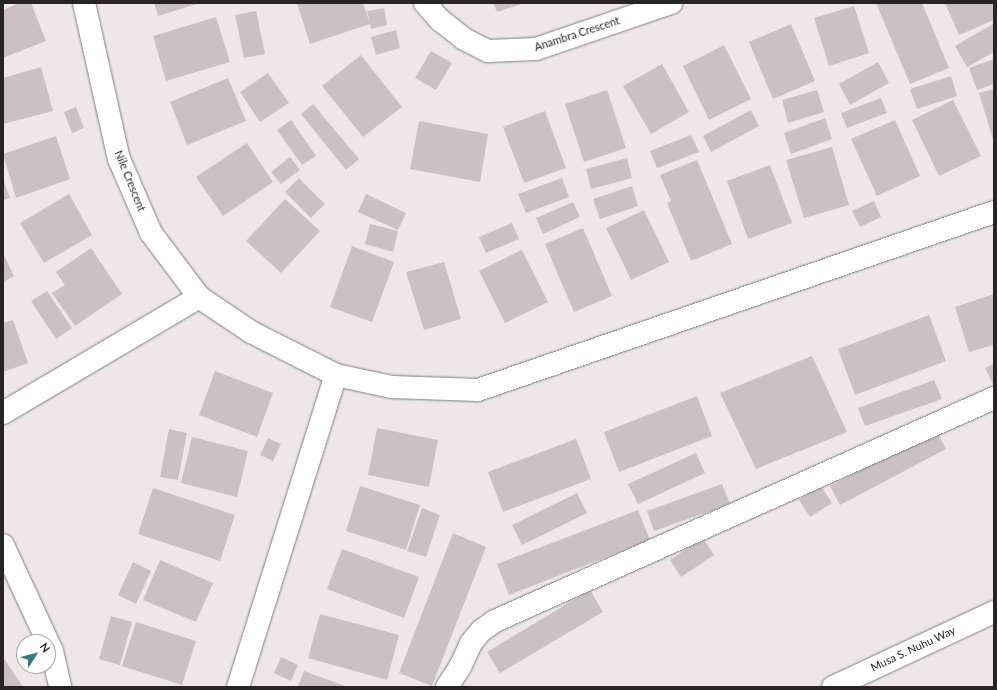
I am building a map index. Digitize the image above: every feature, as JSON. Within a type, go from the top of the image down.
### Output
[{"type":"street","name":"Nile Crescent","points":[[84,3],[119,159],[151,233],[199,297],[251,332],[336,375],[392,387],[478,390],[994,212]]},
{"type":"street","name":"Anambra Crescent","points":[[425,3],[440,20],[464,39],[488,51],[536,49],[671,3]]},
{"type":"street","points":[[3,413],[199,297]]},
{"type":"street","points":[[238,687],[336,375]]},
{"type":"street","points":[[447,687],[460,667],[471,643],[481,631],[496,621],[994,398]]},
{"type":"street","points":[[3,545],[52,651],[60,687]]},
{"type":"street","name":"Musa S. Nuhu Way","points":[[833,687],[994,612]]},
{"type":"building","points":[[20,3],[31,3],[46,41],[3,58],[3,10]]},
{"type":"building","points":[[154,3],[200,3],[158,16]]},
{"type":"building","points":[[297,3],[363,3],[370,24],[310,44]]},
{"type":"building","points":[[493,3],[525,3],[497,12]]},
{"type":"building","points":[[876,3],[922,3],[949,68],[910,84]]},
{"type":"building","points":[[945,3],[994,3],[994,20],[959,35]]},
{"type":"building","points":[[854,6],[869,53],[829,66],[814,18]]},
{"type":"building","points":[[384,8],[387,25],[371,29],[367,11]]},
{"type":"building","points":[[256,11],[265,54],[244,58],[235,15]]},
{"type":"building","points":[[216,17],[230,62],[166,81],[153,36]]},
{"type":"building","points":[[791,24],[815,81],[773,99],[749,42]]},
{"type":"building","points":[[993,24],[994,52],[967,67],[955,46]]},
{"type":"building","points":[[396,30],[400,48],[376,55],[371,37]]},
{"type":"building","points":[[724,45],[751,99],[709,120],[683,66]]},
{"type":"building","points":[[431,51],[452,63],[436,90],[415,78]]},
{"type":"building","points":[[361,55],[402,107],[363,137],[322,86]]},
{"type":"building","points":[[994,59],[994,84],[977,90],[969,68]]},
{"type":"building","points":[[878,62],[889,83],[850,105],[839,84]]},
{"type":"building","points":[[662,64],[689,112],[651,134],[623,86]]},
{"type":"building","points":[[41,67],[53,111],[3,124],[3,78]]},
{"type":"building","points":[[268,73],[289,103],[260,122],[240,92]]},
{"type":"building","points":[[951,76],[957,96],[917,109],[910,89]]},
{"type":"building","points":[[228,78],[246,121],[187,145],[170,102]]},
{"type":"building","points":[[994,89],[994,143],[979,93]]},
{"type":"building","points":[[607,90],[626,148],[584,162],[565,104]]},
{"type":"building","points":[[817,90],[824,112],[788,123],[782,100]]},
{"type":"building","points":[[881,98],[887,113],[847,128],[841,113]]},
{"type":"building","points":[[953,100],[981,156],[939,176],[912,120]]},
{"type":"building","points":[[313,104],[359,159],[346,170],[301,114]]},
{"type":"building","points":[[76,107],[84,128],[72,133],[64,112]]},
{"type":"building","points":[[751,110],[759,126],[711,152],[703,136]]},
{"type":"building","points":[[545,111],[566,168],[524,183],[503,127]]},
{"type":"building","points":[[825,118],[832,139],[791,154],[784,133]]},
{"type":"building","points":[[291,120],[316,156],[302,165],[277,130]]},
{"type":"building","points":[[895,120],[920,176],[877,196],[851,139]]},
{"type":"building","points":[[419,121],[488,134],[480,182],[410,169]]},
{"type":"building","points":[[691,135],[699,152],[657,168],[650,151]]},
{"type":"building","points":[[56,136],[70,179],[16,198],[3,154]]},
{"type":"building","points":[[247,143],[273,182],[223,216],[196,177]]},
{"type":"building","points":[[832,147],[849,205],[804,218],[786,160]]},
{"type":"building","points":[[290,157],[300,170],[281,184],[271,172]]},
{"type":"building","points":[[627,158],[632,178],[591,189],[586,169]]},
{"type":"building","points":[[697,160],[732,244],[691,261],[667,203],[671,201],[660,175]]},
{"type":"building","points":[[770,165],[792,223],[748,239],[727,181]]},
{"type":"building","points":[[299,178],[325,204],[311,218],[285,192]]},
{"type":"building","points":[[562,178],[569,197],[526,213],[518,194]]},
{"type":"building","points":[[3,179],[10,198],[3,200]]},
{"type":"building","points":[[632,186],[638,206],[600,219],[593,199]]},
{"type":"building","points":[[69,194],[92,235],[44,263],[20,223]]},
{"type":"building","points":[[366,194],[406,213],[398,230],[358,212]]},
{"type":"building","points":[[285,199],[320,231],[281,273],[246,241]]},
{"type":"building","points":[[874,201],[881,217],[860,227],[852,211]]},
{"type":"building","points":[[573,202],[580,217],[543,234],[536,218]]},
{"type":"building","points":[[644,210],[669,262],[631,280],[606,228]]},
{"type":"building","points":[[512,223],[519,239],[486,253],[479,237]]},
{"type":"building","points":[[370,224],[398,231],[393,252],[365,244]]},
{"type":"building","points":[[583,228],[612,296],[574,312],[545,244]]},
{"type":"building","points":[[352,246],[394,262],[372,322],[330,307]]},
{"type":"building","points":[[91,248],[122,294],[75,326],[52,293],[65,285],[56,272]]},
{"type":"building","points":[[522,250],[548,302],[505,323],[479,271]]},
{"type":"building","points":[[3,253],[14,276],[3,282]]},
{"type":"building","points":[[444,262],[461,319],[424,330],[406,272]]},
{"type":"building","points":[[47,291],[72,328],[56,339],[31,301]]},
{"type":"building","points":[[994,294],[994,345],[969,352],[955,307]]},
{"type":"building","points":[[929,315],[946,361],[855,395],[838,349]]},
{"type":"building","points":[[13,320],[28,363],[3,372],[3,323]]},
{"type":"building","points":[[812,356],[847,432],[756,469],[720,393]]},
{"type":"building","points":[[994,364],[994,386],[985,368]]},
{"type":"building","points":[[215,371],[273,393],[257,437],[199,415]]},
{"type":"building","points":[[934,380],[942,399],[865,426],[858,408]]},
{"type":"building","points":[[697,396],[712,436],[619,472],[604,432]]},
{"type":"building","points":[[377,428],[438,440],[429,487],[368,475]]},
{"type":"building","points":[[169,429],[187,433],[178,480],[160,477]]},
{"type":"building","points":[[936,430],[946,449],[840,505],[830,486]]},
{"type":"building","points":[[192,437],[248,451],[237,497],[181,483]]},
{"type":"building","points":[[268,438],[281,444],[273,461],[260,455]]},
{"type":"building","points":[[576,439],[591,479],[503,512],[488,472]]},
{"type":"building","points":[[696,453],[705,473],[638,504],[628,484]]},
{"type":"building","points":[[722,484],[730,504],[654,531],[647,511]]},
{"type":"building","points":[[360,486],[420,505],[406,550],[346,531]]},
{"type":"building","points":[[821,486],[832,503],[810,517],[799,500]]},
{"type":"building","points":[[153,488],[235,515],[220,561],[138,534]]},
{"type":"building","points":[[577,493],[587,513],[522,545],[512,525]]},
{"type":"building","points":[[422,508],[440,515],[426,557],[407,551]]},
{"type":"building","points":[[638,510],[650,540],[509,595],[497,564]]},
{"type":"building","points":[[453,533],[486,547],[432,686],[399,673]]},
{"type":"building","points":[[703,538],[714,555],[681,577],[670,560]]},
{"type":"building","points":[[342,549],[419,577],[404,618],[327,589]]},
{"type":"building","points":[[160,560],[213,583],[196,622],[143,600]]},
{"type":"building","points":[[133,562],[151,571],[136,604],[118,595]]},
{"type":"building","points":[[590,590],[603,612],[500,673],[487,652]]},
{"type":"building","points":[[320,614],[399,635],[387,680],[308,658]]},
{"type":"building","points":[[111,616],[132,622],[120,665],[99,659]]},
{"type":"building","points":[[136,622],[196,641],[182,685],[122,666]]},
{"type":"building","points":[[3,657],[23,687],[3,687]]},
{"type":"building","points":[[281,657],[298,665],[291,681],[274,673]]},
{"type":"building","points":[[304,671],[348,687],[298,687]]}]
